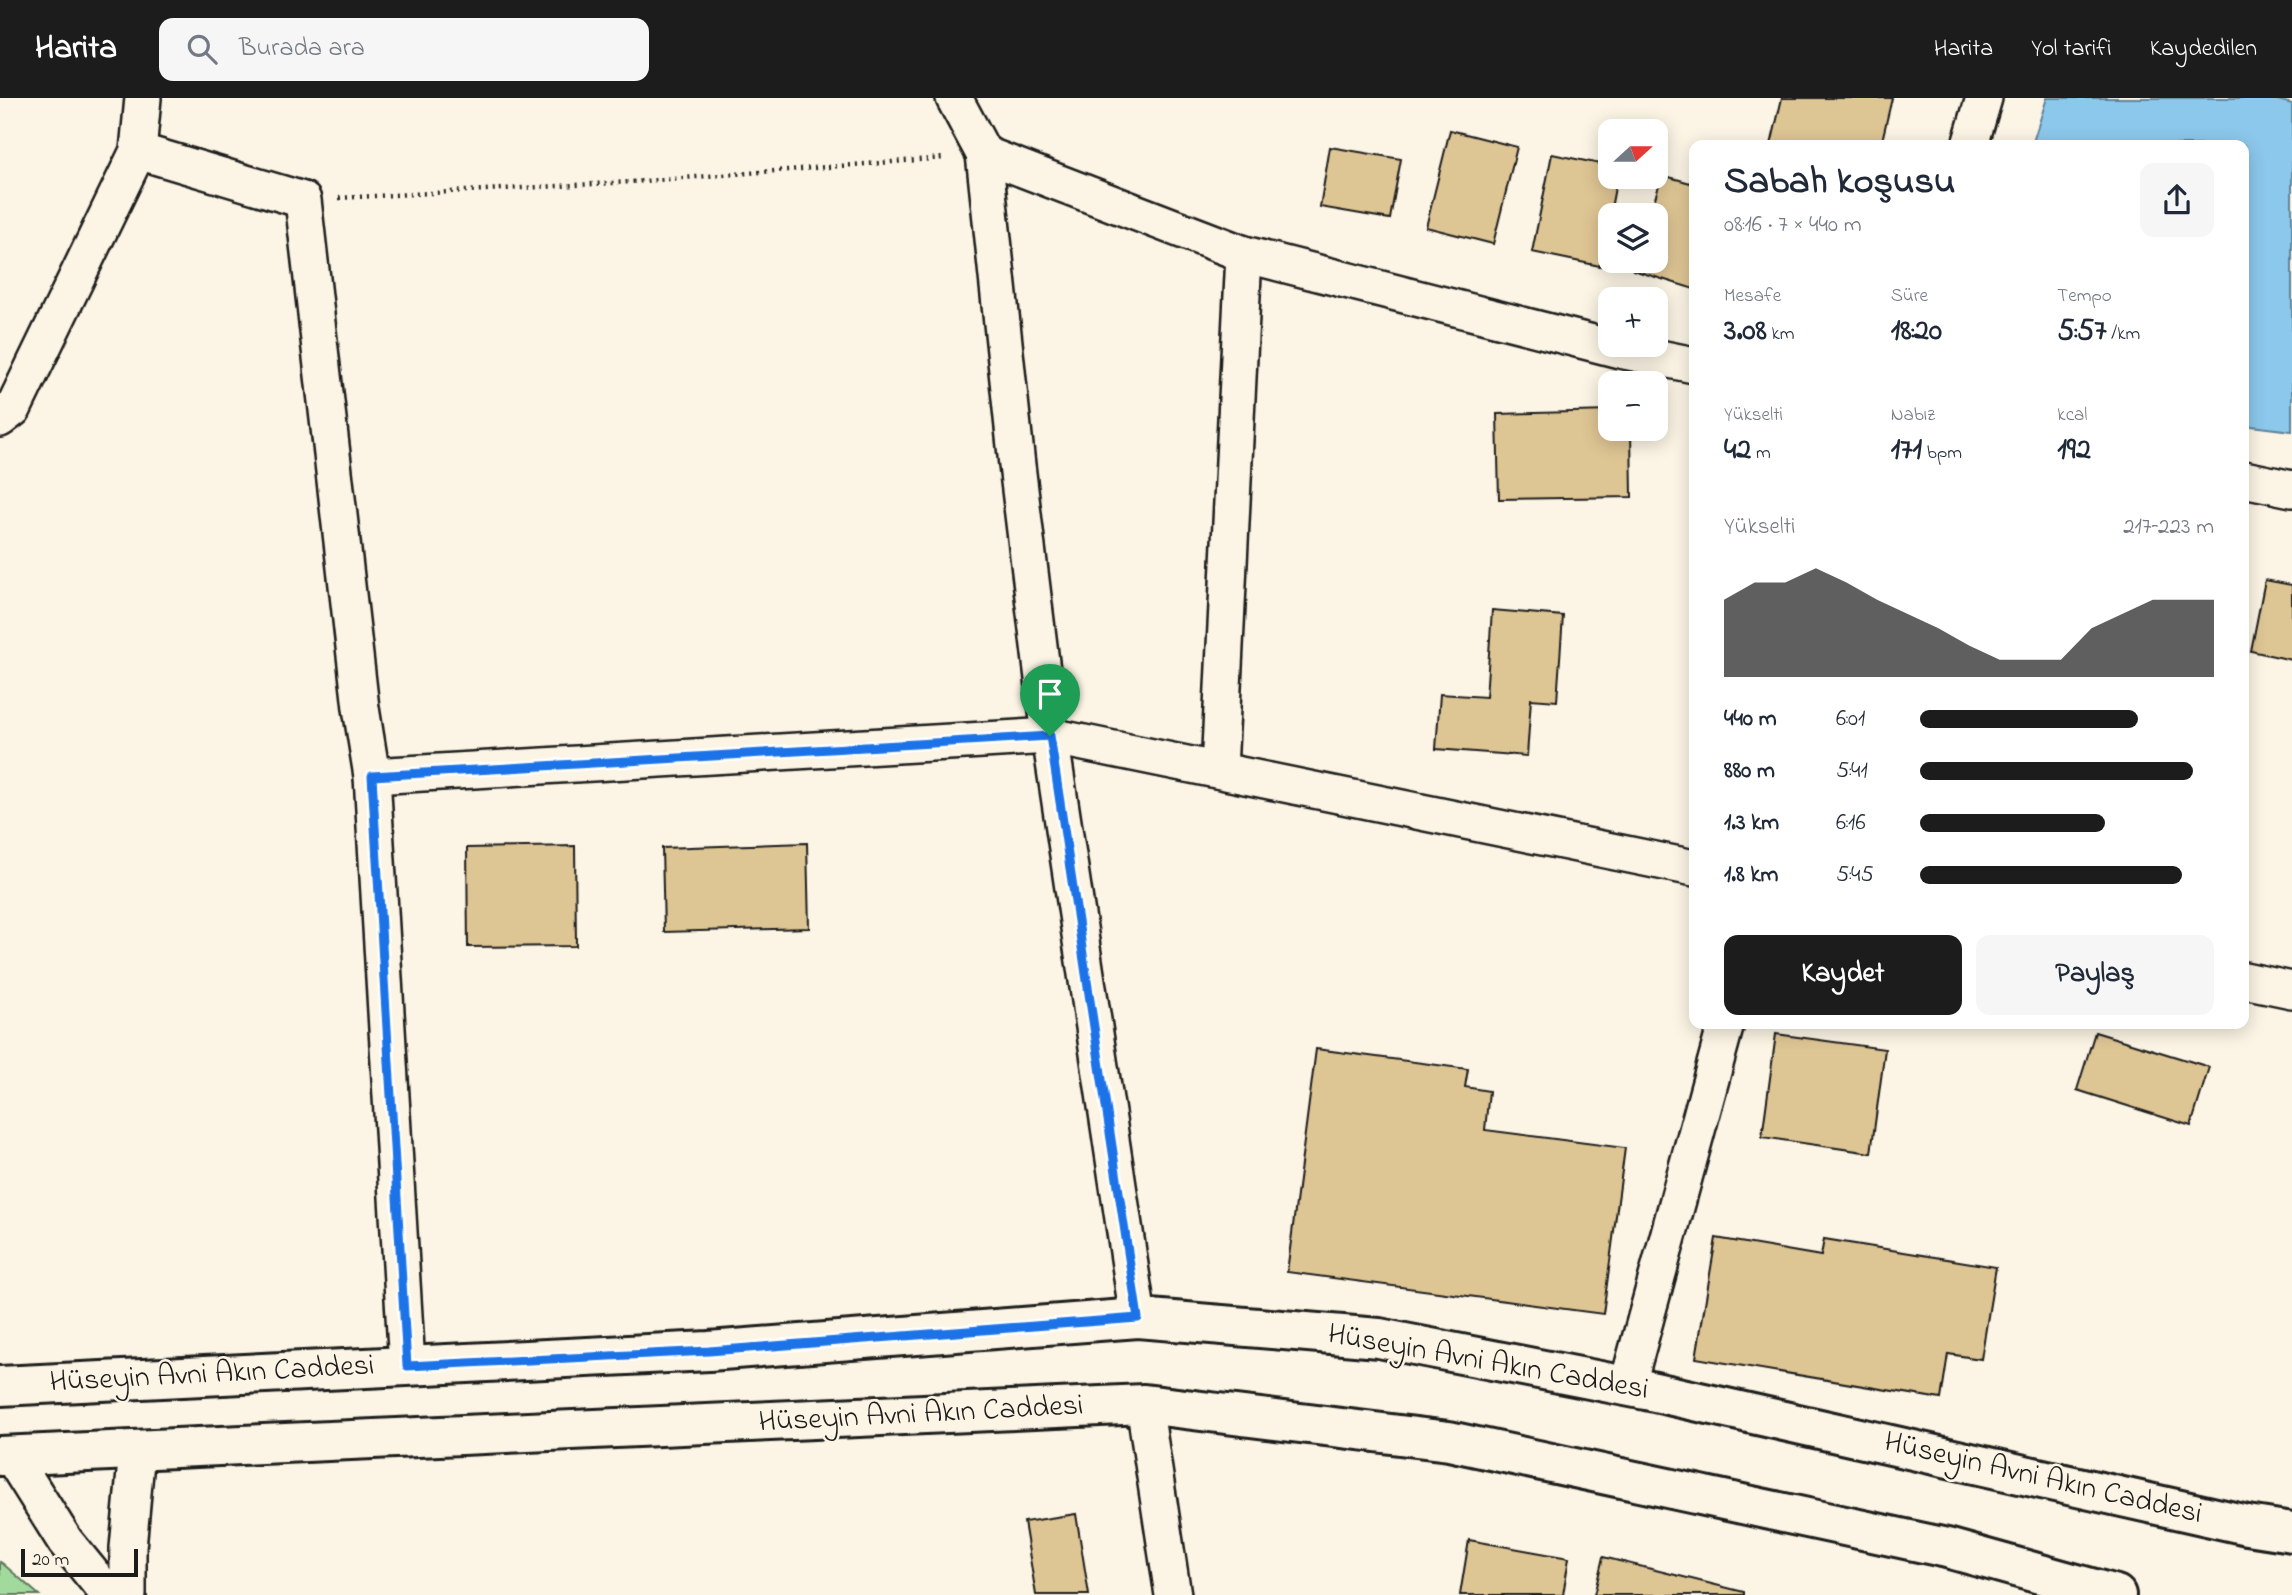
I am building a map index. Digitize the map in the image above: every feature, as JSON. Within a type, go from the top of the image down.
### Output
[{"type":"main road","name":"Hüseyin Avni Akın Caddesi","points":[[0,1386],[709,1351],[1138,1318],[1379,1338],[1627,1387],[2247,1525],[2292,1532]]},
{"type":"main road","name":"Hüseyin Avni Akın Caddesi","points":[[6,1456],[1143,1404],[1449,1441],[1947,1548],[2116,1595]]},
{"type":"street","points":[[0,419],[13,409],[138,151],[143,98]]},
{"type":"street","points":[[954,98],[984,154],[1017,466],[1050,736],[1138,1318]]},
{"type":"street","points":[[1971,140],[1984,98]]},
{"type":"street","points":[[138,151],[303,200],[361,708],[372,776],[407,1366]]},
{"type":"street","points":[[984,154],[1244,254],[1620,350],[1689,364]]},
{"type":"street","points":[[1219,771],[1244,254]]},
{"type":"street","points":[[2249,480],[2292,489]]},
{"type":"street","points":[[372,776],[1050,736],[1689,867]]},
{"type":"street","points":[[2249,981],[2292,990]]},
{"type":"street","points":[[1627,1387],[1725,1029]]},
{"type":"street","points":[[1143,1404],[1172,1595]]},
{"type":"street","points":[[128,1595],[128,1548],[137,1450]]},
{"type":"street","points":[[6,1456],[65,1541],[109,1595]]},
{"type":"path","points":[[303,200],[631,182],[984,154]]},
{"type":"green space","points":[[0,1562],[2,1563],[39,1595],[0,1595]]},
{"type":"water","points":[[2047,98],[2271,98],[2292,104],[2292,431],[2249,426],[2249,140],[2034,140]]},
{"type":"building","points":[[1782,98],[1892,98],[1882,140],[1772,140]]},
{"type":"building","points":[[1450,130],[1517,147],[1493,244],[1426,227]]},
{"type":"building","points":[[1330,147],[1401,159],[1390,219],[1320,207]]},
{"type":"building","points":[[1552,154],[1598,164],[1598,189],[1615,189],[1612,203],[1598,203],[1598,266],[1532,252]]},
{"type":"building","points":[[1668,177],[1689,183],[1689,287],[1643,273],[1668,273],[1668,203],[1654,203],[1658,189],[1668,189]]},
{"type":"building","points":[[1598,411],[1598,441],[1631,441],[1632,497],[1499,499],[1497,414]]},
{"type":"building","points":[[2265,580],[2292,585],[2292,660],[2251,651]]},
{"type":"building","points":[[1492,610],[1563,616],[1557,701],[1531,699],[1527,756],[1436,749],[1440,694],[1486,697]]},
{"type":"building","points":[[807,843],[809,928],[664,932],[662,848]]},
{"type":"building","points":[[575,846],[576,946],[468,947],[467,848]]},
{"type":"building","points":[[2095,1032],[2209,1067],[2191,1126],[2077,1090]]},
{"type":"building","points":[[1776,1034],[1885,1049],[1871,1153],[1762,1137]]},
{"type":"building","points":[[1316,1049],[1468,1069],[1465,1087],[1489,1091],[1485,1130],[1625,1148],[1603,1314],[1287,1272]]},
{"type":"building","points":[[1716,1238],[1821,1256],[1824,1239],[1996,1267],[1981,1359],[1948,1354],[1941,1399],[1696,1358]]},
{"type":"building","points":[[1076,1514],[1089,1595],[1036,1595],[1024,1522]]},
{"type":"building","points":[[1469,1540],[1569,1558],[1563,1595],[1460,1595]]},
{"type":"building","points":[[1603,1557],[1744,1592],[1744,1595],[1594,1595]]},
{"type":"route","points":[[1050,736],[1138,1318],[709,1351],[407,1366],[372,776],[1050,736]]}]
